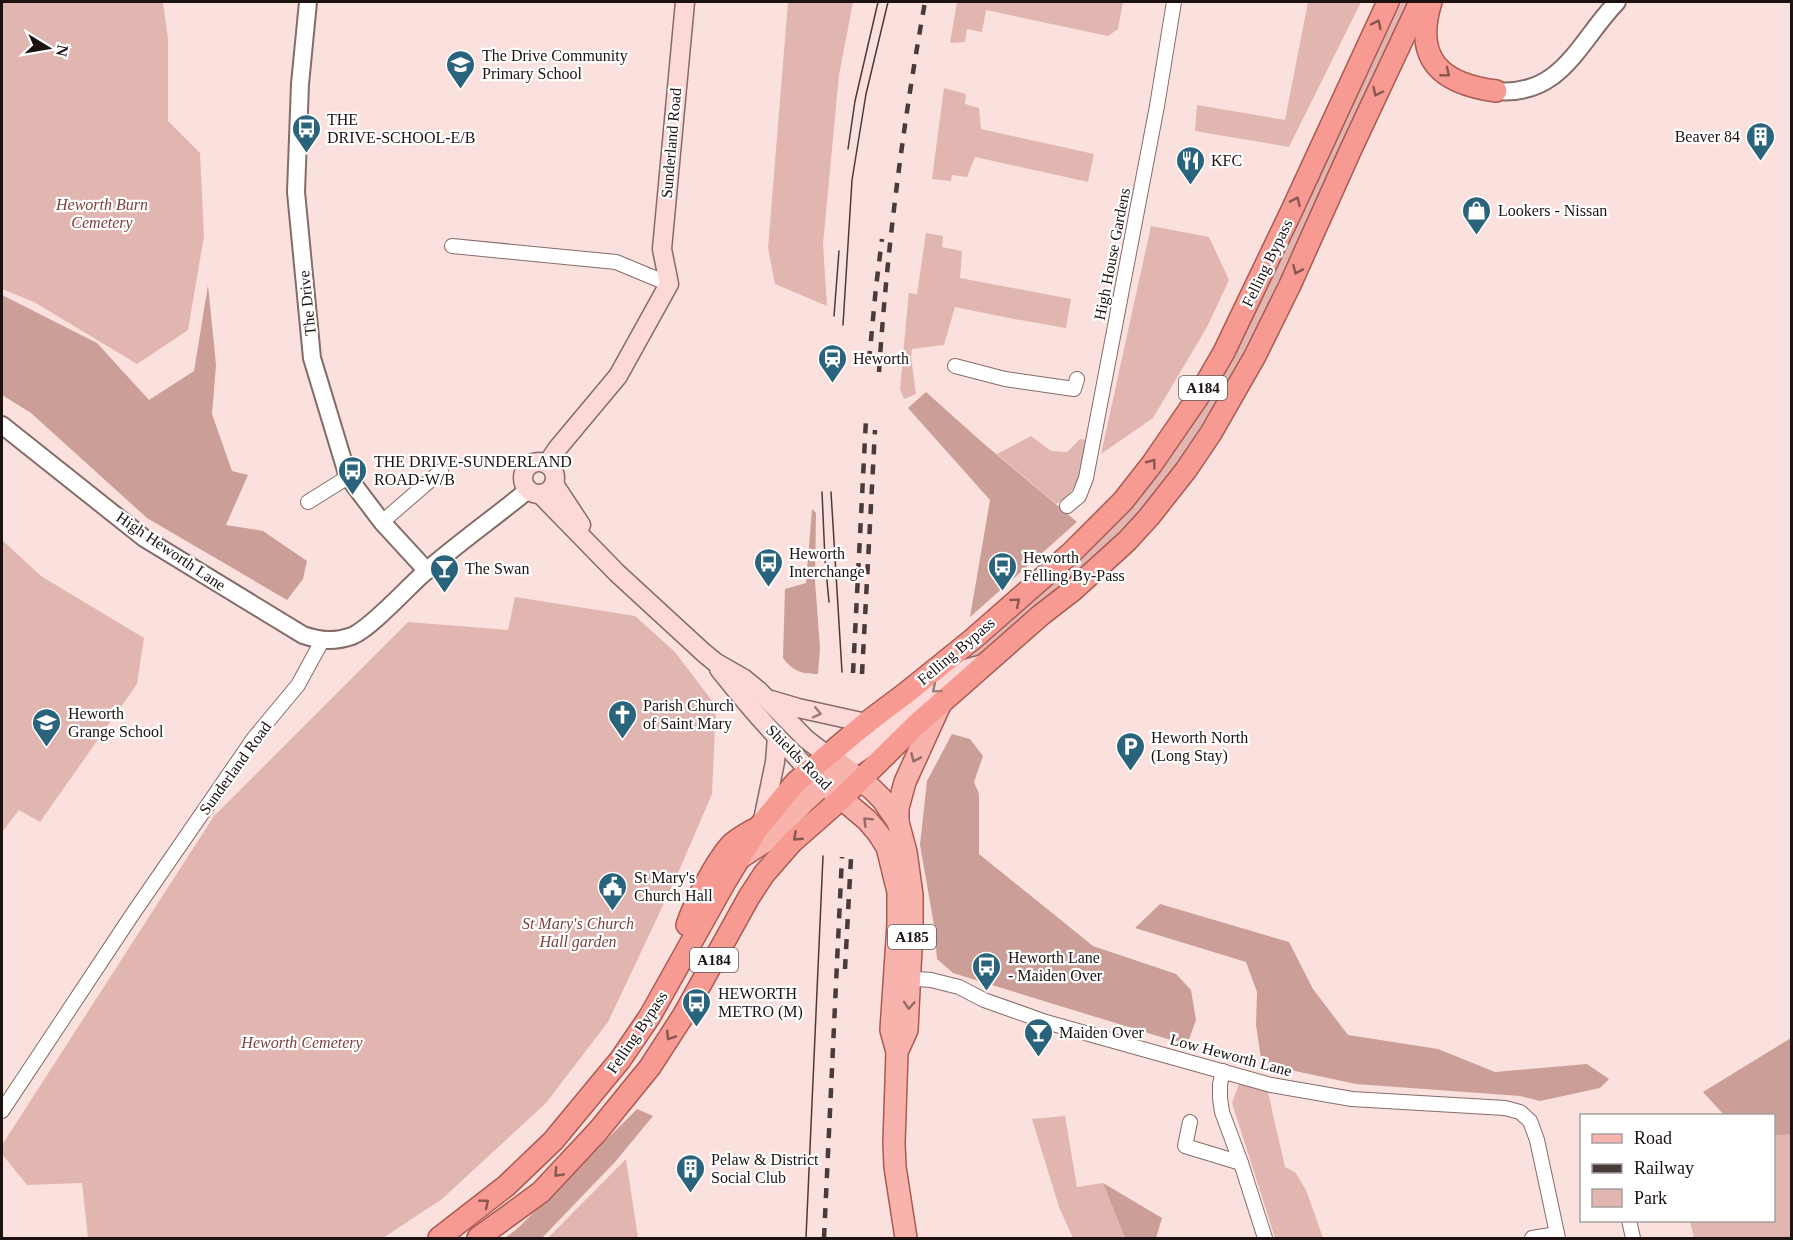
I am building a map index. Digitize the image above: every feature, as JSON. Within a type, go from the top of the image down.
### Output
[{"type":"highway","name":"Felling Bypass","points":[[439,1239],[506,1186],[553,1141],[620,1060],[650,1016],[761,824],[796,782],[817,777],[834,761],[866,723],[973,639],[1071,554],[1123,501],[1152,464],[1198,397],[1224,352],[1388,2]]},
{"type":"highway","name":"Felling Bypass","points":[[478,1239],[541,1192],[598,1131],[650,1067],[764,874],[792,842],[841,799],[916,725],[1127,542],[1186,470],[1211,433],[1255,356],[1420,2]]},
{"type":"highway","points":[[1431,2],[1425,26],[1425,37],[1432,59],[1439,68],[1457,82],[1496,91]]},
{"type":"highway","points":[[675,973],[687,923],[718,863],[730,846],[761,824]]},
{"type":"main road","name":"Sunderland Road","points":[[669,284],[662,249],[685,2]]},
{"type":"main road","points":[[547,464],[618,376],[669,284]]},
{"type":"main road","points":[[535,462],[547,464],[555,476],[541,489],[524,483],[526,468],[535,462]]},
{"type":"main road","name":"Shields Road","points":[[541,489],[606,561],[715,662],[777,737],[817,777],[867,820],[887,848],[898,892],[902,977]]},
{"type":"main road","name":"Shields Road","points":[[715,662],[742,678],[769,700],[806,739],[882,799],[898,822]]},
{"type":"main road","points":[[834,761],[879,737],[955,673],[987,663]]},
{"type":"main road","points":[[769,700],[866,723]]},
{"type":"main road","name":"A185","points":[[906,1239],[895,1167],[897,1052],[891,1030],[902,977],[912,895],[906,852],[898,822],[898,808],[905,782],[940,705]]},
{"type":"main road","points":[[761,824],[775,762],[777,737]]},
{"type":"main road","points":[[740,858],[769,839],[817,777],[828,780],[849,777],[860,780]]},
{"type":"street","name":"The Drive","points":[[308,2],[300,84],[296,192],[312,358],[348,477],[382,522],[427,571]]},
{"type":"street","name":"High House Gardens","points":[[1067,506],[1079,496],[1086,478],[1157,106],[1174,2]]},
{"type":"street","points":[[1496,91],[1530,89],[1557,75],[1574,58],[1617,2]]},
{"type":"street","points":[[452,246],[616,262],[669,284]]},
{"type":"street","points":[[955,366],[1005,379],[1074,389],[1077,379]]},
{"type":"street","name":"High Heworth Lane","points":[[2,425],[144,538],[303,635],[321,641]]},
{"type":"street","points":[[382,522],[441,471]]},
{"type":"street","points":[[308,502],[348,477]]},
{"type":"street","points":[[321,641],[335,641],[354,635],[373,621],[427,571],[541,489]]},
{"type":"street","name":"Sunderland Road","points":[[2,1111],[132,915],[247,748],[298,685],[321,641]]},
{"type":"street","name":"Low Heworth Lane","points":[[902,977],[931,980],[959,987],[984,1000],[1046,1022],[1271,1085],[1352,1099],[1505,1108],[1520,1112],[1530,1121],[1537,1140],[1558,1236]]},
{"type":"street","points":[[1223,1071],[1220,1091],[1222,1112],[1266,1239]]},
{"type":"street","points":[[1190,1122],[1185,1146],[1241,1163]]},
{"type":"street","points":[[1629,1222],[1633,1239]]},
{"type":"street","points":[[1532,1239],[1558,1236]]},
{"type":"green space","name":"Heworth Burn Cemetery","points":[[2,2],[163,2],[168,39],[168,121],[200,153],[204,236],[188,330],[137,364],[34,302],[2,289]]},
{"type":"green space","points":[[788,2],[853,2],[839,75],[823,244],[827,306],[775,284],[768,248]]},
{"type":"green space","points":[[957,2],[1123,2],[1118,29],[1108,36],[986,10],[982,32],[967,29],[965,42],[950,43]]},
{"type":"green space","points":[[1308,2],[1361,2],[1289,147],[1195,131],[1197,105],[1285,120]]},
{"type":"green space","points":[[1397,2],[1409,2],[1267,309],[1182,458],[1131,525],[962,674],[957,669],[1126,514],[1174,452],[1212,388]]},
{"type":"green space","points":[[944,88],[966,94],[965,104],[979,108],[981,129],[1094,154],[1088,182],[975,157],[967,177],[952,175],[951,181],[932,179]]},
{"type":"green space","points":[[1151,226],[1209,237],[1229,280],[1207,327],[1153,418],[1101,454]]},
{"type":"green space","points":[[926,233],[943,236],[942,247],[962,251],[960,278],[1071,299],[1066,328],[955,307],[944,345],[912,349],[916,394],[904,399],[900,389],[909,293],[917,294]]},
{"type":"green space","points":[[1031,436],[1051,451],[1067,452],[1080,439],[1087,440],[1085,458],[1075,485],[1064,499],[1056,504],[997,454]]},
{"type":"green space","name":"Heworth Grange School","points":[[2,540],[41,576],[144,638],[137,684],[40,822],[19,810],[2,832]]},
{"type":"green space","name":"Heworth Cemetery","points":[[515,597],[635,616],[675,652],[716,706],[712,794],[675,880],[608,1022],[546,1103],[442,1199],[383,1238],[88,1238],[82,1183],[27,1185],[2,1154],[2,1145],[214,816],[408,622],[508,630]]},
{"type":"green space","points":[[1239,1084],[1267,1088],[1285,1167],[1295,1172],[1306,1190],[1323,1238],[1275,1238],[1232,1103]]},
{"type":"green space","points":[[1065,1116],[1077,1187],[1103,1183],[1125,1238],[1073,1238],[1059,1207],[1032,1119]]},
{"type":"green space","points":[[1791,1134],[1791,1238],[1694,1238],[1690,1222],[1775,1222],[1775,1136]]},
{"type":"green space","points":[[626,1159],[638,1238],[548,1238]]},
{"type":"shaded area","points":[[208,285],[216,365],[212,414],[232,471],[248,475],[226,525],[263,531],[307,561],[303,579],[287,600],[147,518],[31,413],[2,395],[2,295],[97,343],[149,400],[194,371]]},
{"type":"shaded area","points":[[926,392],[1077,522],[970,617],[990,500],[908,408]]},
{"type":"shaded area","points":[[812,509],[816,513],[815,581],[820,648],[818,674],[798,671],[783,658],[785,589],[806,583]]},
{"type":"shaded area","points":[[952,734],[970,739],[983,756],[974,782],[979,794],[979,854],[1093,946],[1176,974],[1191,990],[1196,1020],[1187,1045],[953,973],[937,959],[934,925],[920,845],[927,781]]},
{"type":"shaded area","points":[[1160,904],[1289,942],[1313,989],[1348,1035],[1438,1049],[1495,1072],[1587,1064],[1609,1079],[1600,1088],[1540,1101],[1520,1096],[1356,1084],[1295,1071],[1261,1059],[1256,1025],[1257,992],[1246,962],[1135,928]]},
{"type":"shaded area","points":[[1791,1038],[1791,1134],[1775,1136],[1775,1114],[1723,1114],[1703,1092]]},
{"type":"shaded area","points":[[637,1109],[653,1116],[615,1162],[542,1238],[505,1238],[518,1228]]},
{"type":"shaded area","points":[[1103,1183],[1162,1218],[1156,1238],[1125,1238]]},
{"type":"tram line","points":[[848,149],[855,101],[878,2]]},
{"type":"tram line","points":[[843,325],[852,180],[866,94],[888,2]]},
{"type":"tram line","points":[[834,316],[839,251]]},
{"type":"tram line","points":[[822,492],[829,602]]},
{"type":"tram line","points":[[831,492],[842,672]]},
{"type":"tram line","points":[[806,1238],[823,856]]},
{"type":"railway","points":[[879,372],[886,279],[897,186],[925,2]]},
{"type":"railway","points":[[869,361],[882,239]]},
{"type":"railway","points":[[853,673],[866,419]]},
{"type":"railway","points":[[862,674],[875,430]]},
{"type":"railway","points":[[824,1238],[842,857]]},
{"type":"railway","points":[[845,969],[851,858]]},
{"type":"place","name":"The Drive Community Primary School","points":[[461,90]]},
{"type":"place","name":"THE DRIVE-SCHOOL-E/B","points":[[306,154]]},
{"type":"place","name":"Beaver 84","points":[[1761,162]]},
{"type":"place","name":"KFC","points":[[1190,186]]},
{"type":"place","name":"Lookers - Nissan","points":[[1477,236]]},
{"type":"place","name":"Heworth","points":[[832,384]]},
{"type":"place","name":"THE DRIVE-SUNDERLAND ROAD-W/B","points":[[353,496]]},
{"type":"place","name":"Heworth Interchange","points":[[768,588]]},
{"type":"place","name":"Heworth Felling By-Pass","points":[[1002,592]]},
{"type":"place","name":"The Swan","points":[[444,594]]},
{"type":"place","name":"Parish Church of Saint Mary","points":[[622,740]]},
{"type":"place","name":"Heworth Grange School","points":[[47,748]]},
{"type":"place","name":"Heworth North (Long Stay)","points":[[1130,772]]},
{"type":"place","name":"St Mary's Church Hall","points":[[613,912]]},
{"type":"place","name":"Heworth Lane - Maiden Over","points":[[987,992]]},
{"type":"place","name":"HEWORTH METRO (M)","points":[[697,1028]]},
{"type":"place","name":"Maiden Over","points":[[1038,1058]]},
{"type":"place","name":"Pelaw & District Social Club","points":[[690,1194]]},
{"type":"park label","name":"St Mary's Church Hall garden","points":[[578,932]]}]
